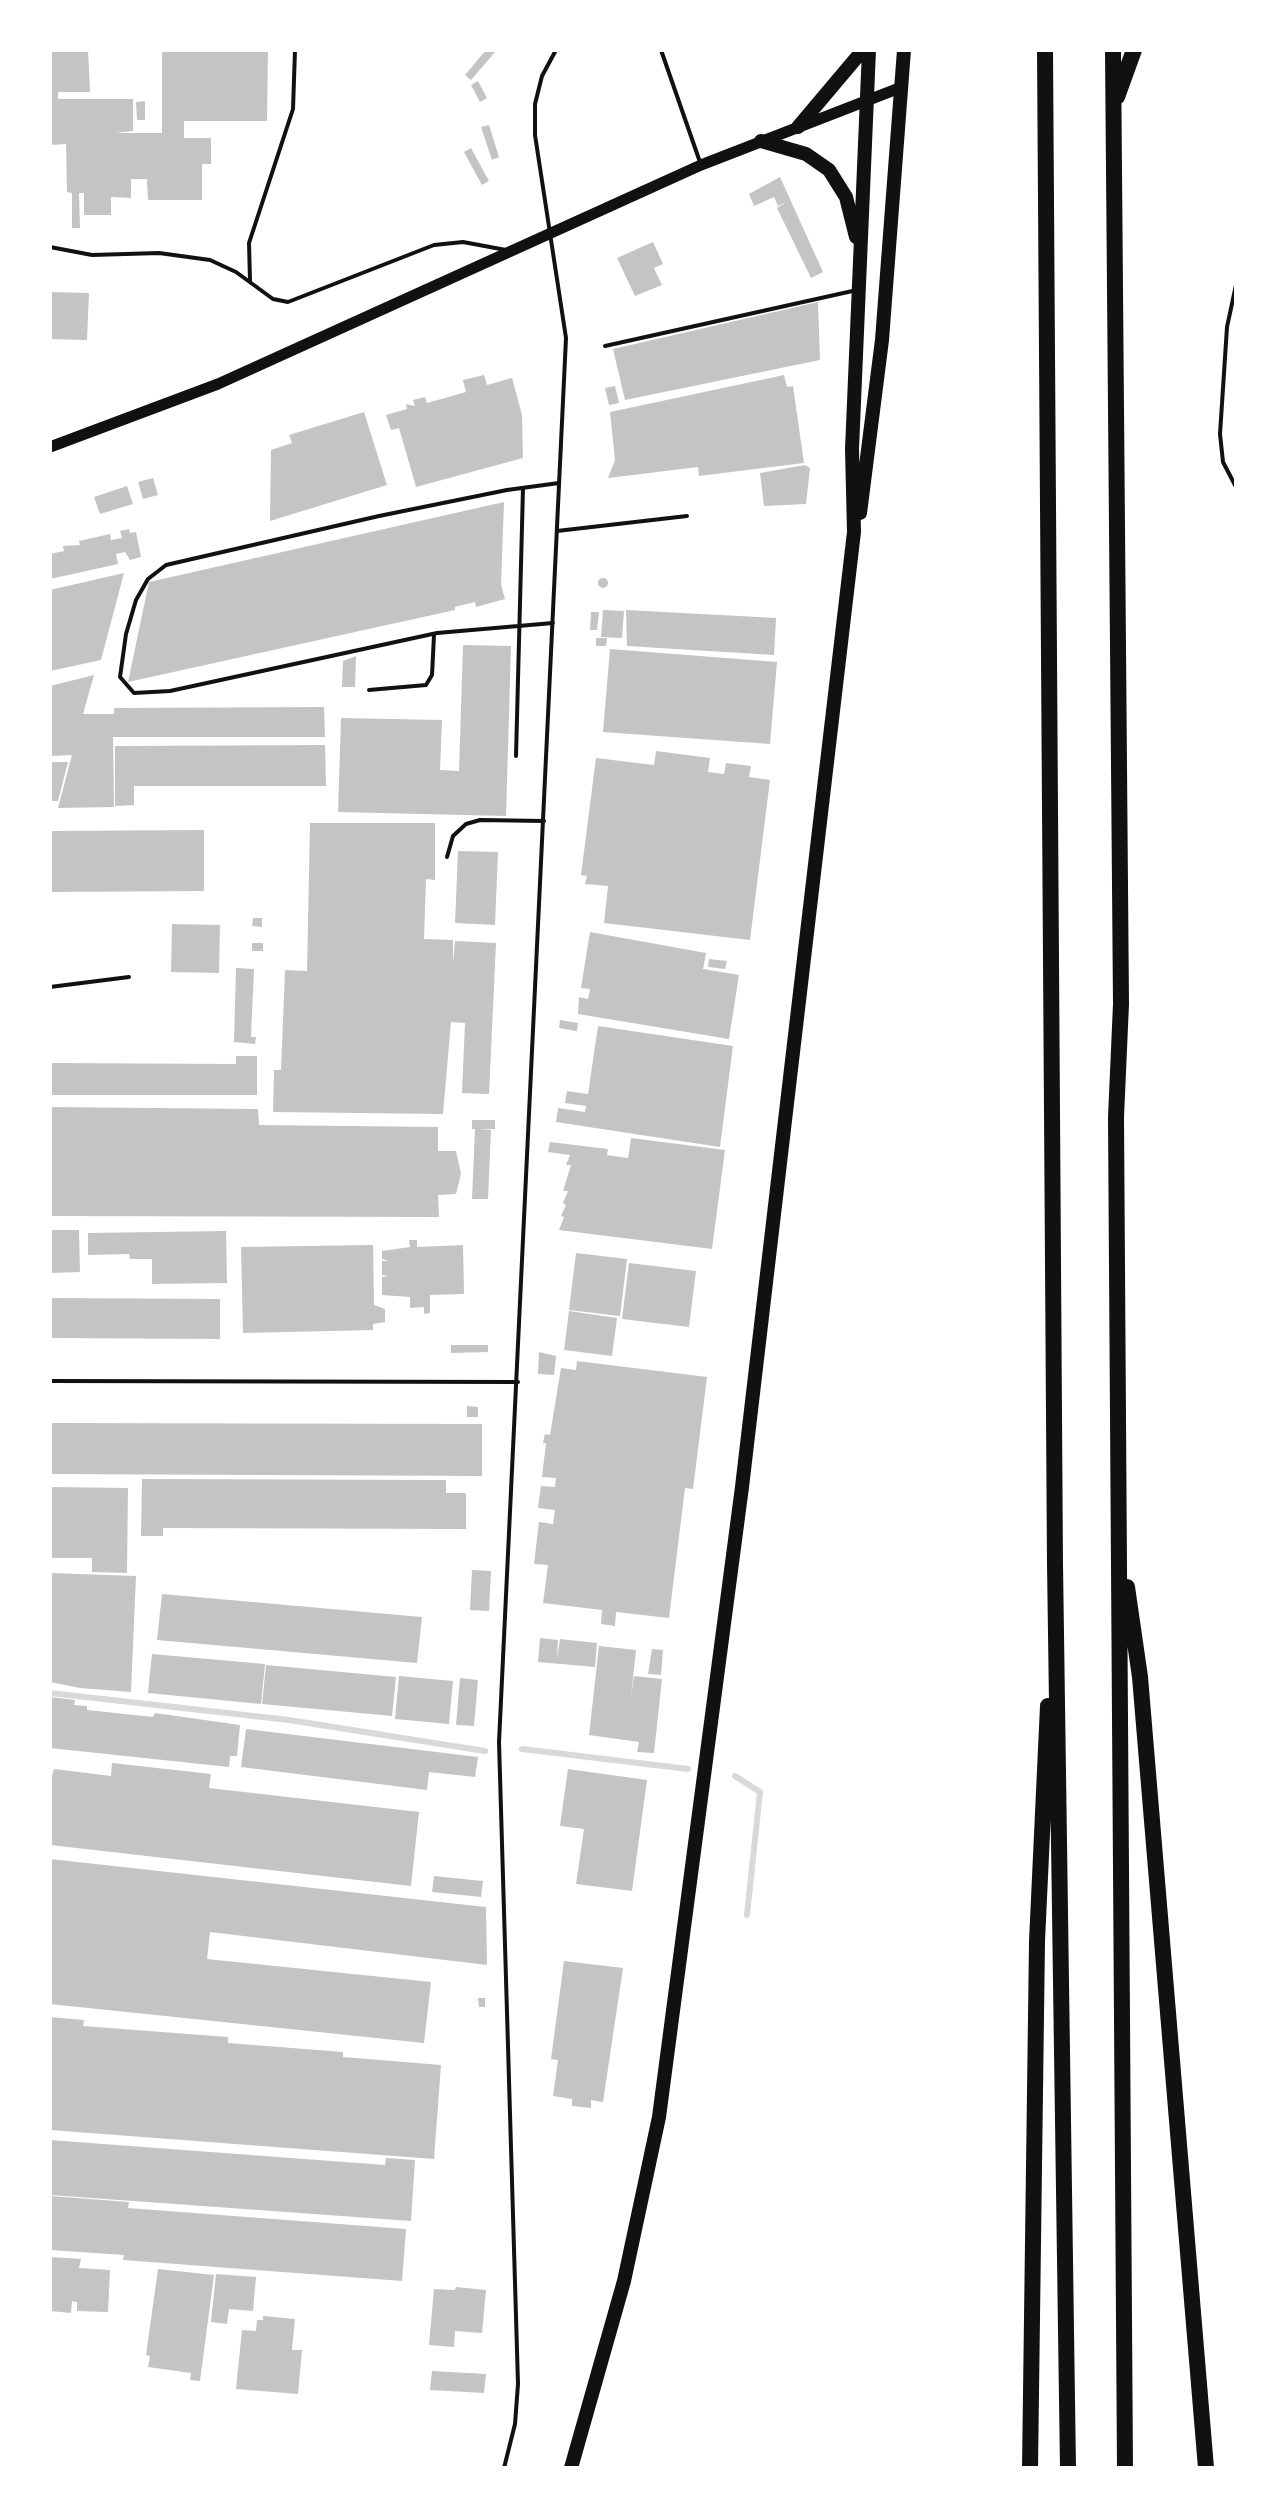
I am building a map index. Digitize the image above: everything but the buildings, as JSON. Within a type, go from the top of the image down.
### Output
[{"type":"highway","points":[[1045,50],[1055,1564],[1068,2468]]},
{"type":"highway","points":[[1113,50],[1121,1004],[1116,1117],[1125,2468]]},
{"type":"highway","points":[[1114,105],[1134,50]]},
{"type":"highway","points":[[1118,1530],[1140,1677],[1206,2468]]},
{"type":"highway","points":[[1030,2468],[1037,1941],[1055,1564]]},
{"type":"main road","points":[[854,532],[852,449],[868,100],[866,50]]},
{"type":"main road","points":[[798,127],[866,50]]},
{"type":"main road","points":[[571,2468],[624,2281],[659,2117],[742,1487],[854,532],[866,481],[904,50]]},
{"type":"main road","points":[[761,141],[806,154],[829,170],[846,197],[861,257]]},
{"type":"street","points":[[50,447],[239,375],[701,165],[902,87]]},
{"type":"lane","points":[[250,281],[249,243],[293,109],[295,50]]},
{"type":"lane","points":[[504,2468],[515,2424],[518,2384],[499,1742],[544,821],[565,313],[548,232],[535,135],[535,104],[542,76],[556,50]]},
{"type":"lane","points":[[661,50],[701,165]]},
{"type":"lane","points":[[50,247],[92,255],[159,253],[194,257],[223,264],[273,299],[288,302],[434,245],[463,242],[508,251]]},
{"type":"lane","points":[[1236,285],[1227,327],[1220,434],[1223,462],[1236,487]]},
{"type":"lane","points":[[605,346],[859,289]]},
{"type":"lane","points":[[553,623],[434,634],[170,691],[134,693],[120,677],[126,634],[136,600],[148,579],[166,565],[379,516],[559,483]]},
{"type":"lane","points":[[516,756],[517,625],[523,488]]},
{"type":"lane","points":[[557,531],[687,516]]},
{"type":"lane","points":[[369,690],[426,685],[432,675],[434,634]]},
{"type":"lane","points":[[447,857],[453,836],[466,824],[480,820],[544,821]]},
{"type":"lane","points":[[50,987],[129,977]]},
{"type":"lane","points":[[50,1381],[518,1382]]},
{"type":"waterway","points":[[50,1693],[289,1720],[485,1751]]},
{"type":"waterway","points":[[522,1749],[688,1769]]},
{"type":"waterway","points":[[735,1776],[760,1792],[747,1915]]}]
